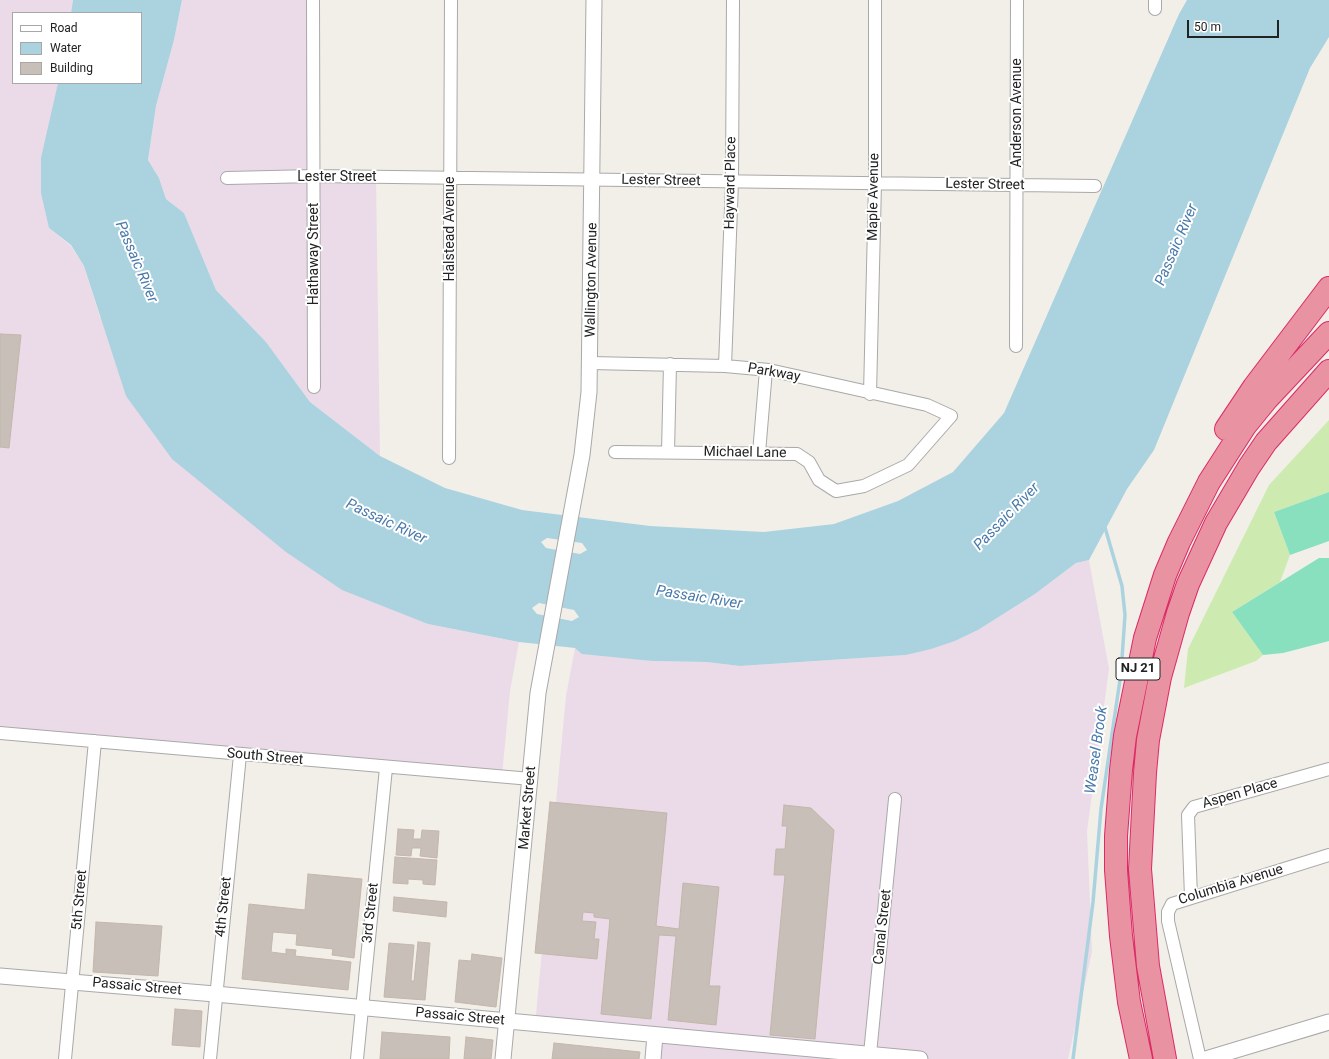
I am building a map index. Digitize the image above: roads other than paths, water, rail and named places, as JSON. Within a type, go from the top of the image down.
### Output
[{"type":"highway","points":[[1145,638],[1151,603],[1168,544],[1183,505],[1198,475],[1254,387],[1329,288]]},
{"type":"highway","name":"NJ 21","points":[[1140,1059],[1129,1002],[1121,943],[1116,836],[1125,736],[1145,638],[1165,575],[1179,542],[1209,482],[1245,426],[1267,399],[1329,333]]},
{"type":"highway","name":"NJ 21","points":[[1164,1055],[1148,966],[1140,869],[1148,740],[1160,677],[1178,613],[1188,584],[1216,523],[1242,478],[1266,442],[1329,371]]},
{"type":"street","name":"Hathaway Street","points":[[313,0],[314,388]]},
{"type":"street","name":"Halstead Avenue","points":[[450,458],[451,0]]},
{"type":"street","name":"Wallington Avenue","points":[[563,558],[586,423],[591,363],[594,0]]},
{"type":"street","name":"Hayward Place","points":[[726,366],[732,182],[733,0]]},
{"type":"street","name":"Maple Avenue","points":[[870,394],[874,184],[875,0]]},
{"type":"street","name":"Anderson Avenue","points":[[1016,346],[1017,0]]},
{"type":"street","name":"Lester Street","points":[[226,178],[314,176],[1095,186]]},
{"type":"street","name":"Parkway","points":[[591,363],[726,366],[766,370],[927,406],[951,416]]},
{"type":"street","points":[[668,452],[670,364]]},
{"type":"street","points":[[758,453],[766,370]]},
{"type":"street","name":"Michael Lane","points":[[615,452],[797,454],[809,462],[819,480],[836,491],[864,486],[908,465],[951,416]]},
{"type":"street","name":"Market Street","points":[[503,1059],[531,779],[538,693],[563,558]]},
{"type":"street","name":"South Street","points":[[0,733],[386,768],[531,779]]},
{"type":"street","name":"5th Street","points":[[65,1059],[95,741]]},
{"type":"street","name":"4th Street","points":[[210,1059],[215,994],[240,754]]},
{"type":"street","name":"3rd Street","points":[[357,1059],[386,768]]},
{"type":"street","name":"Aspen Place","points":[[1191,897],[1188,815],[1194,807],[1329,768]]},
{"type":"street","name":"Canal Street","points":[[870,1054],[895,799]]},
{"type":"street","name":"Columbia Avenue","points":[[1200,1059],[1168,921],[1168,912],[1172,904],[1329,855]]},
{"type":"street","name":"Passaic Street","points":[[0,976],[73,981],[920,1059]]},
{"type":"street","points":[[1206,1059],[1329,1022]]},
{"type":"street","points":[[653,1059],[655,1035]]},
{"type":"water","name":"Passaic River","points":[[73,0],[182,0],[174,40],[156,106],[148,160],[159,178],[166,199],[184,213],[216,290],[266,342],[310,402],[380,456],[445,488],[522,510],[650,526],[764,532],[834,524],[898,501],[953,472],[1004,413],[1179,14],[1187,0],[1329,0],[1329,37],[1310,68],[1154,450],[1127,489],[1089,560],[1076,563],[1035,594],[978,630],[955,641],[906,655],[740,666],[706,662],[652,661],[582,654],[575,648],[519,642],[428,624],[342,590],[286,552],[172,459],[126,396],[84,266],[71,245],[49,228],[41,193],[41,158],[58,84],[142,84],[142,12],[71,12]],"holes":[[[547,538],[582,543],[587,550],[580,554],[546,548],[541,542]],[[539,603],[574,610],[579,617],[572,621],[537,614],[532,608]]]},
{"type":"waterway","name":"Weasel Brook","points":[[1073,1059],[1093,902],[1101,809],[1121,673],[1125,615],[1122,586],[1104,524]]}]
